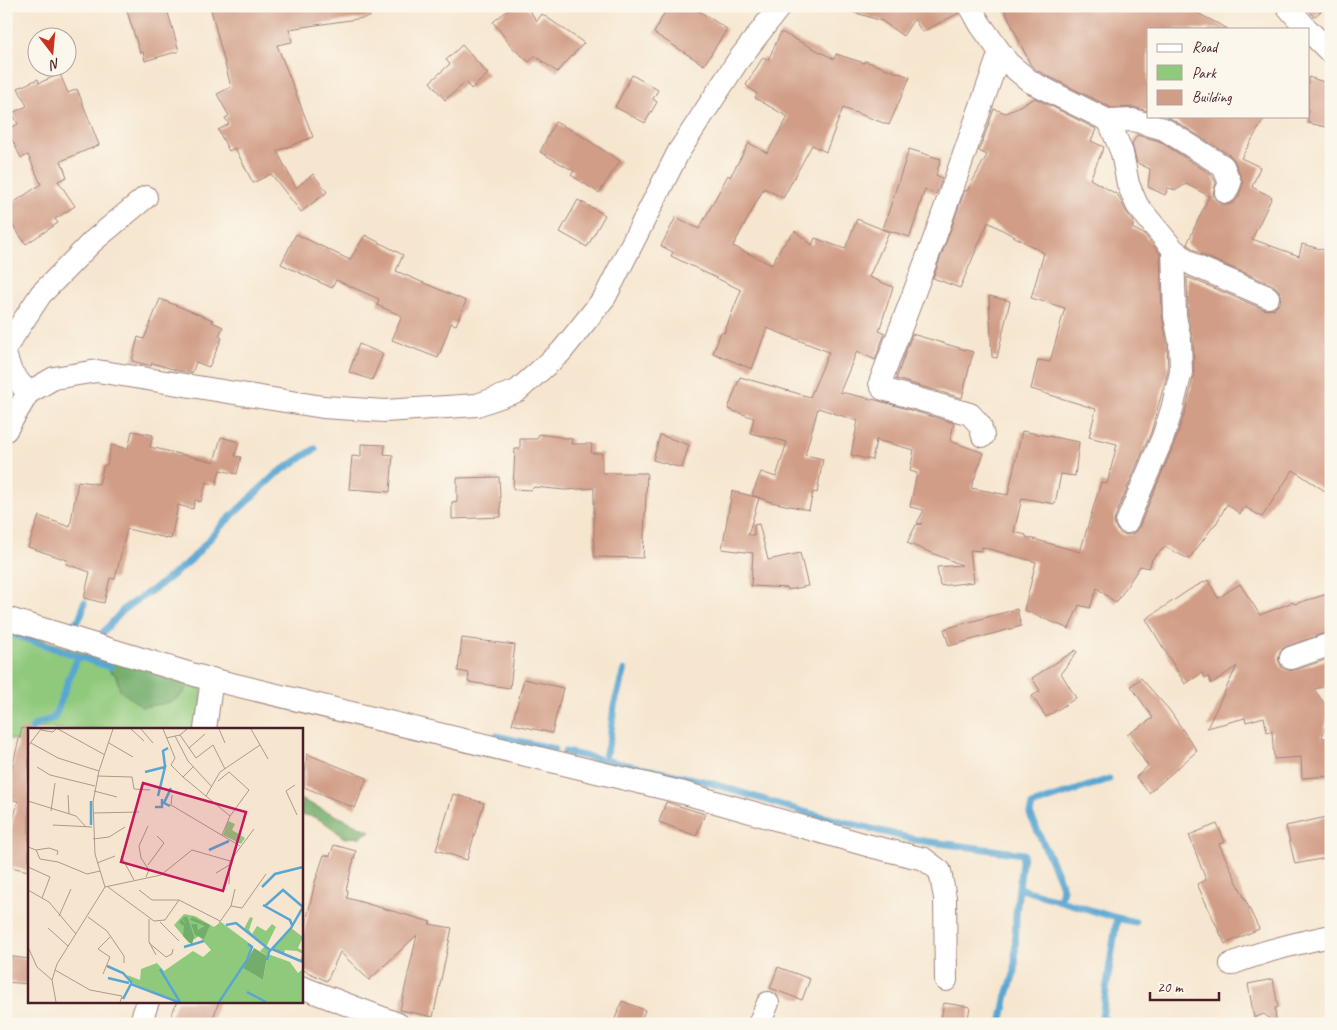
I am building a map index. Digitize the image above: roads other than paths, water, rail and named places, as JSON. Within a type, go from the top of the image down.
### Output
[{"type":"street","points":[[6,430],[28,393],[54,378],[97,371],[323,407],[385,411],[477,405],[517,391],[561,352],[605,297],[679,151],[737,62],[780,6]]},
{"type":"street","points":[[970,6],[980,24],[1008,63],[1031,82],[1109,122],[1133,120],[1164,129],[1223,166],[1230,183],[1226,192]]},
{"type":"street","points":[[1287,6],[1306,28]]},
{"type":"street","points":[[1310,32],[1331,53]]},
{"type":"street","points":[[983,436],[980,425],[970,414],[883,389],[880,383],[932,246],[1000,52]]},
{"type":"street","points":[[1109,122],[1122,153],[1128,184],[1137,206],[1173,249],[1193,265],[1268,298]]},
{"type":"street","points":[[6,347],[41,294],[92,242],[146,197]]},
{"type":"street","points":[[1127,522],[1163,437],[1181,372],[1180,342],[1175,316],[1173,249]]},
{"type":"street","points":[[6,357],[11,372],[28,393]]},
{"type":"street","points":[[6,618],[212,679],[684,792],[870,846],[924,859],[940,872],[945,898],[946,980]]},
{"type":"street","points":[[1291,658],[1331,644]]},
{"type":"street","points":[[205,728],[212,679]]},
{"type":"street","points":[[1231,964],[1281,947],[1331,936]]},
{"type":"street","points":[[302,987],[398,1024]]},
{"type":"street","points":[[140,1024],[148,1002]]},
{"type":"street","points":[[759,1024],[768,1003]]},
{"type":"waterway","points":[[100,636],[125,608],[161,584],[191,560],[221,526],[276,474],[315,449]]},
{"type":"waterway","points":[[69,627],[80,617],[84,603]]},
{"type":"waterway","points":[[6,632],[110,667]]},
{"type":"waterway","points":[[33,728],[35,725],[54,718],[78,656]]},
{"type":"waterway","points":[[604,761],[610,738],[614,706],[624,670]]},
{"type":"waterway","points":[[496,736],[554,749]]},
{"type":"waterway","points":[[565,752],[707,782],[804,812],[916,840],[1023,854],[1016,913],[1015,971],[1007,995],[1001,1024]]},
{"type":"waterway","points":[[1060,901],[1063,889],[1030,814],[1032,805],[1109,779]]},
{"type":"waterway","points":[[1021,889],[1135,922]]},
{"type":"waterway","points":[[1113,1024],[1102,1017],[1117,918]]}]
